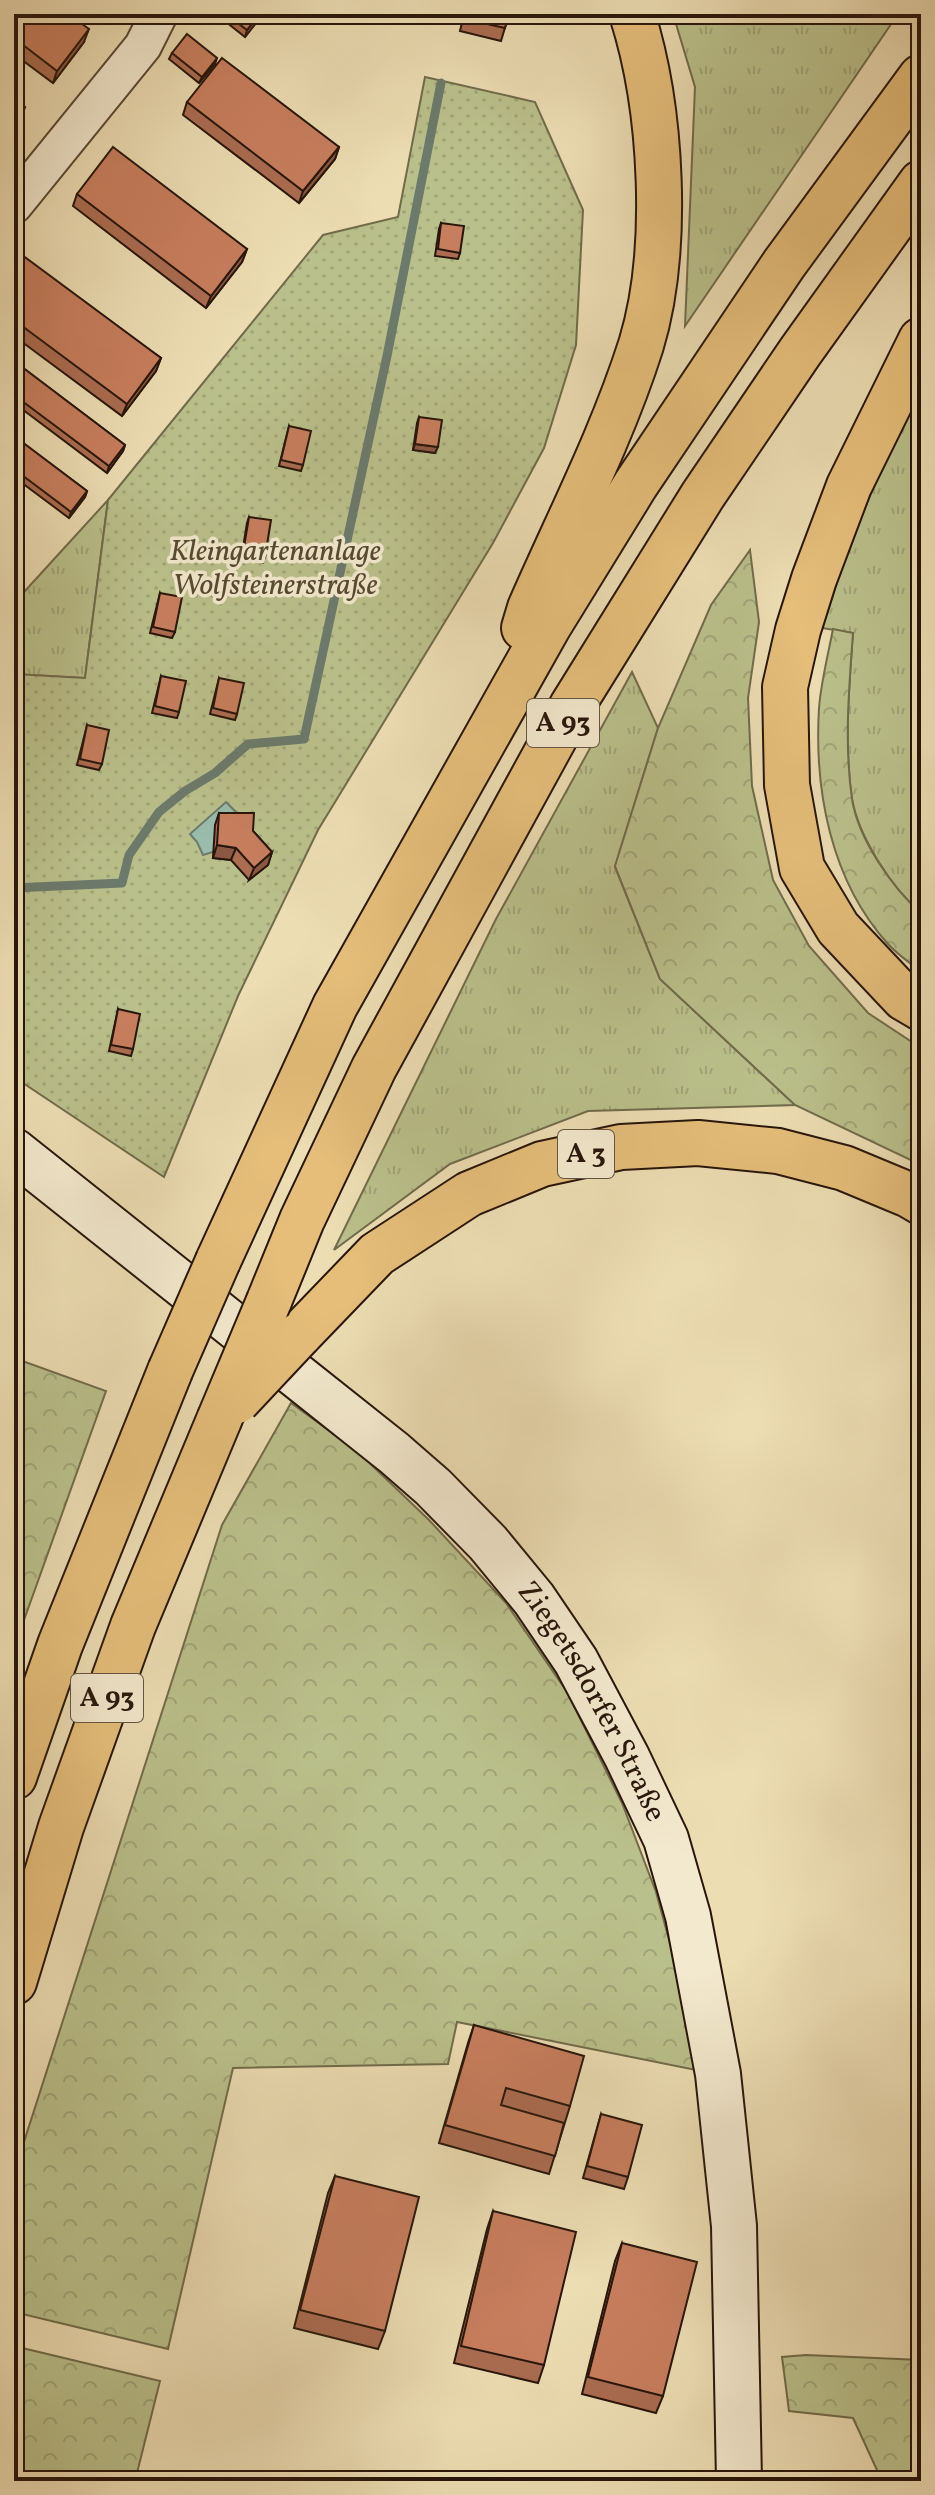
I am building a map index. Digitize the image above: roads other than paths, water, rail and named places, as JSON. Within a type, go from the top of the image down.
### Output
[{"type":"highway","name":"A 93","points":[[505,701],[530,608],[608,437],[642,342],[652,290],[659,214],[657,154],[651,92],[632,14]]},
{"type":"highway","name":"A 93","points":[[14,1777],[60,1645],[170,1371],[335,1006],[505,701],[644,471],[784,264],[921,77]]},
{"type":"highway","name":"A 93","points":[[14,1982],[61,1827],[133,1626],[302,1220],[374,1068],[572,706],[703,495],[921,183]]},
{"type":"highway","points":[[921,340],[849,486],[814,579],[785,687],[787,785],[802,868],[838,928],[904,998],[921,1008]]},
{"type":"highway","name":"A 3","points":[[219,1420],[377,1254],[469,1194],[542,1164],[621,1147],[698,1143],[778,1151],[844,1168],[921,1202]]},
{"type":"street","points":[[14,205],[143,46],[159,14]]},
{"type":"street","name":"Ziegetsdorfer Straße","points":[[14,1151],[382,1443],[433,1487],[497,1554],[534,1599],[576,1661],[666,1839],[688,1916],[718,2074],[734,2226],[739,2481]]},
{"type":"waterway","points":[[14,888],[122,883],[129,855],[159,812],[185,791],[215,773],[248,744],[304,739],[387,356],[441,83]]},
{"type":"park label","name":"Kleingartenanlage Wolfsteinerstraße","points":[[275,569]]}]
